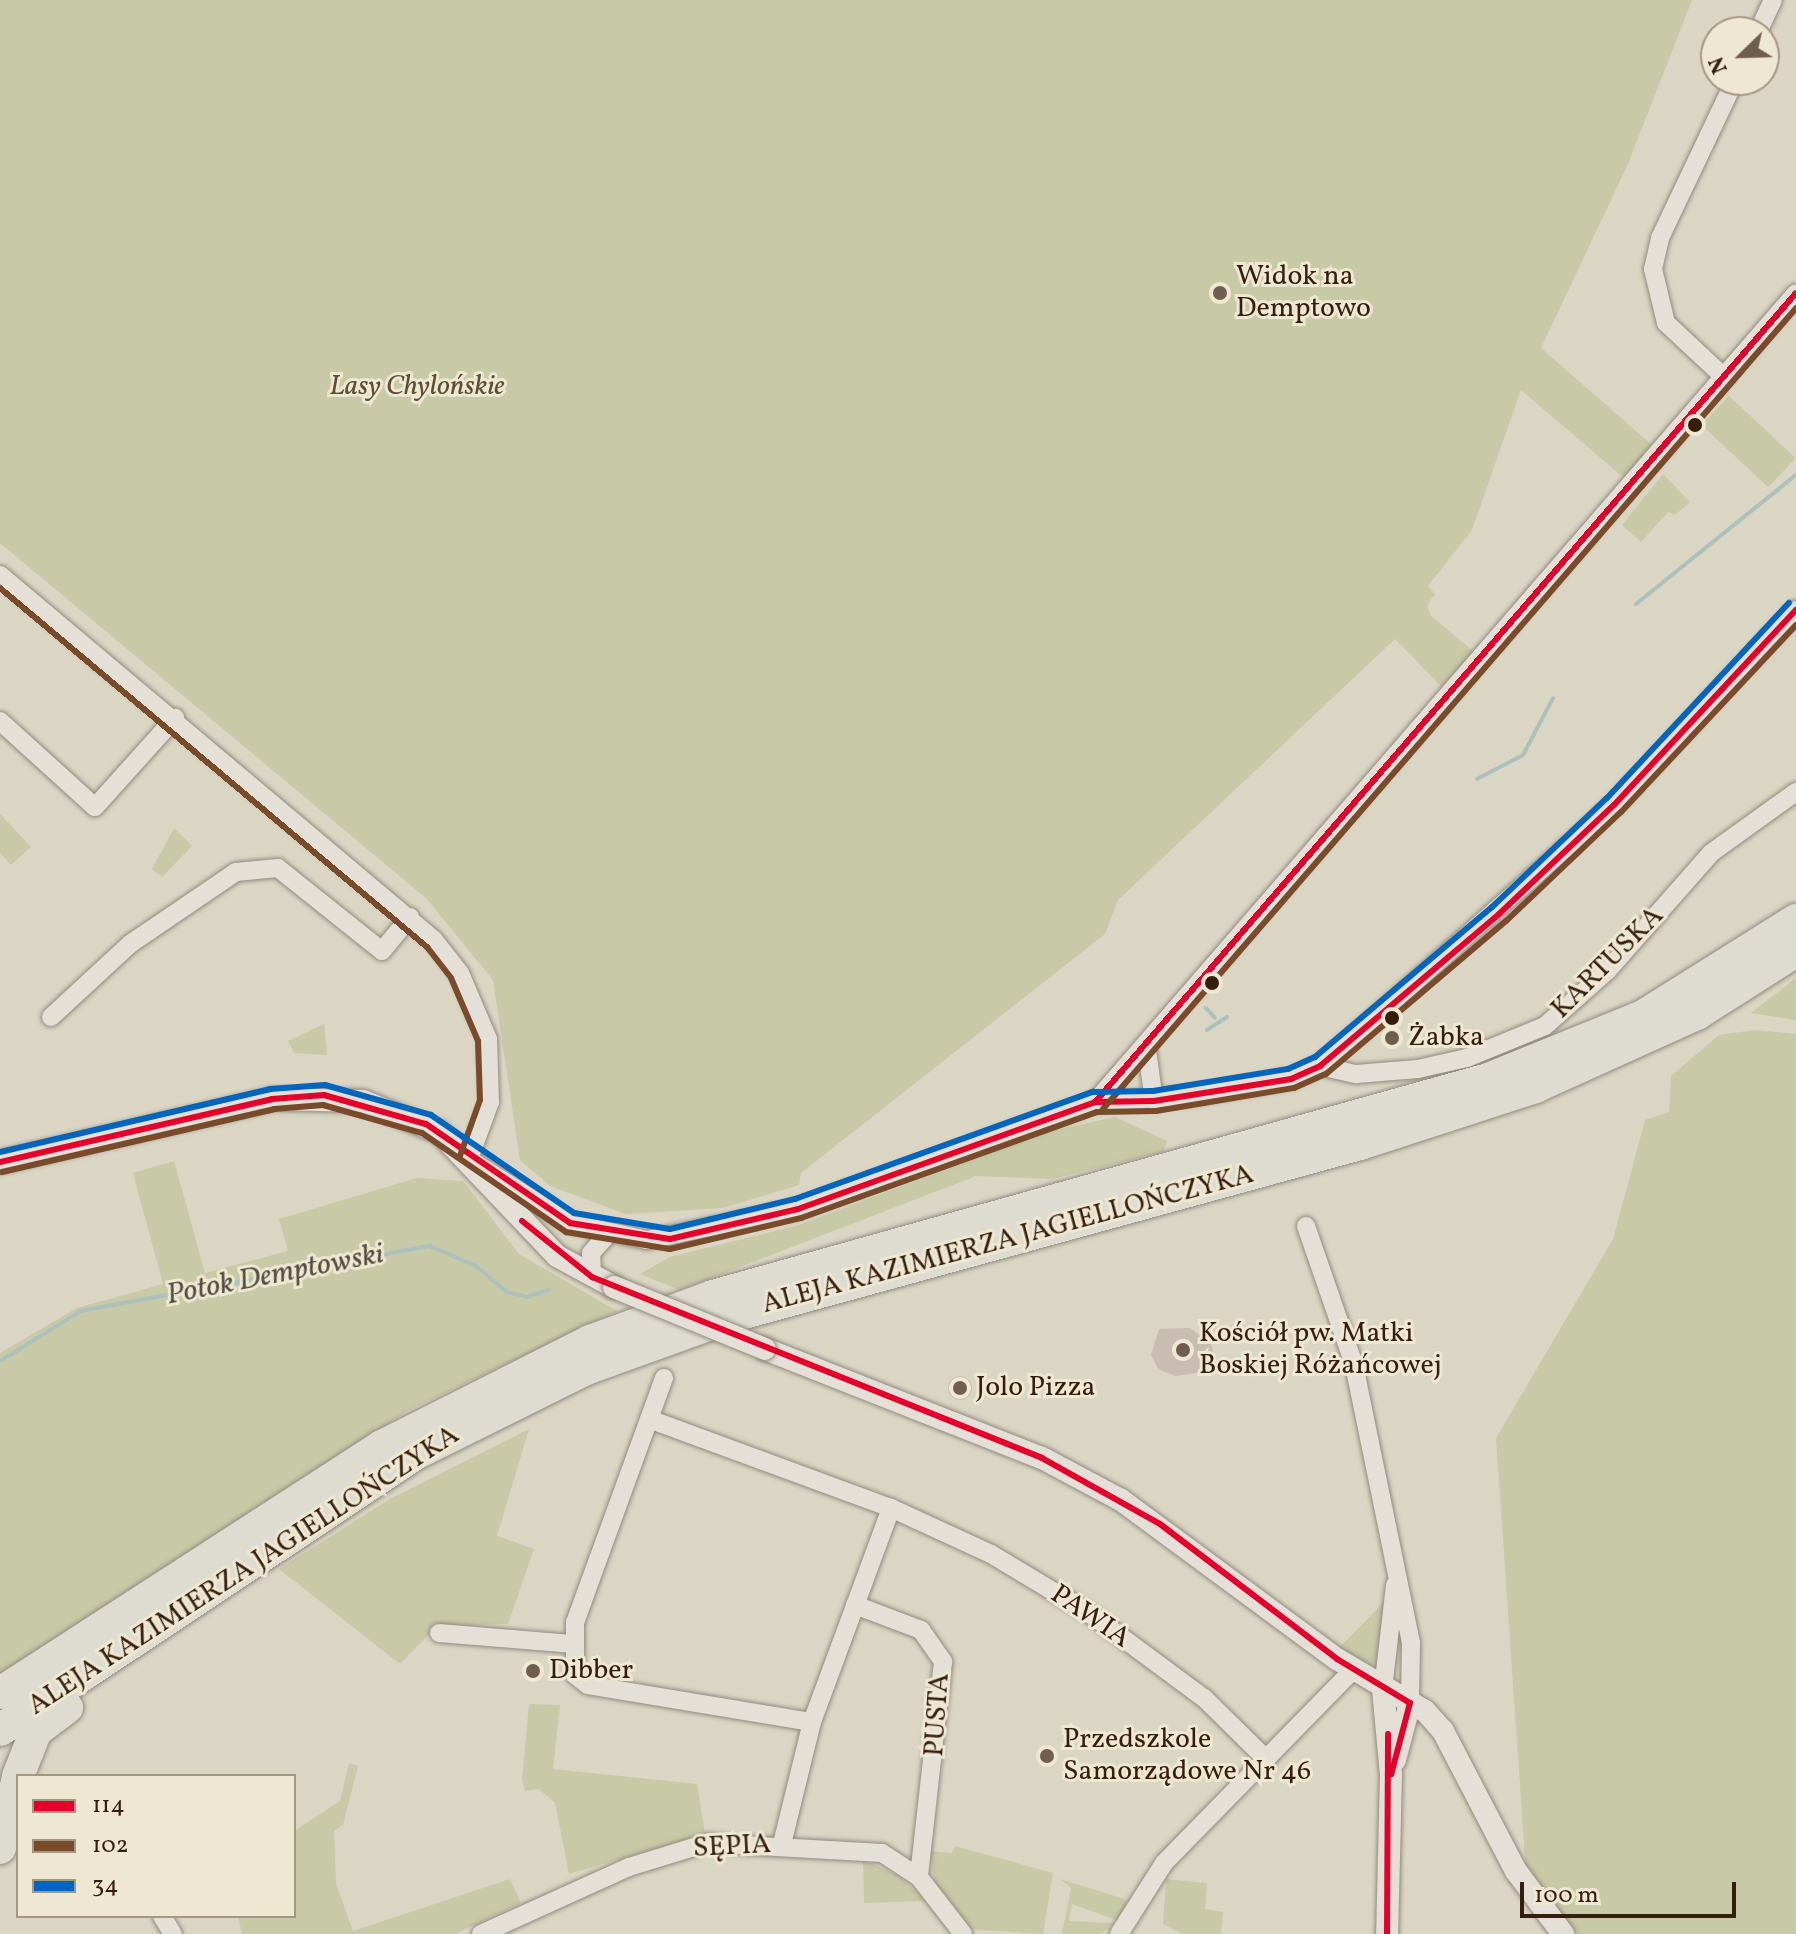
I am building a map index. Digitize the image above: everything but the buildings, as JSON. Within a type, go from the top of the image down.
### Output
[{"type":"highway","name":"ALEJA KAZIMIERZA JAGIELLOŃCZYKA","points":[[0,1693],[382,1446],[564,1351],[713,1296],[1518,1068],[1666,1004],[1796,920]]},
{"type":"highway","name":"ALEJA KAZIMIERZA JAGIELLOŃCZYKA","points":[[0,1730],[209,1587],[415,1454],[586,1369],[758,1308],[1360,1144],[1522,1091],[1664,1031],[1796,951]]},
{"type":"highway","points":[[19,1774],[36,1731],[153,1646],[209,1587]]},
{"type":"highway","points":[[0,1848],[16,1785]]},
{"type":"street","points":[[1724,377],[1666,323],[1653,269],[1660,238],[1727,96]]},
{"type":"street","points":[[1095,1102],[1147,1050],[1796,293]]},
{"type":"street","points":[[0,575],[410,917],[460,973],[486,1029],[490,1102],[469,1159]]},
{"type":"street","points":[[0,1162],[272,1099],[324,1095],[412,1118],[550,1212],[608,1234],[670,1239],[753,1222],[1095,1102],[1154,1101],[1291,1079],[1320,1066],[1602,816],[1796,610]]},
{"type":"street","points":[[0,721],[95,807],[175,718]]},
{"type":"street","name":"KARTUSKA","points":[[1320,1066],[1356,1074],[1418,1069],[1467,1058],[1545,1026],[1608,970],[1711,853],[1796,792]]},
{"type":"street","points":[[51,1017],[130,944],[236,872],[278,868],[382,951],[410,917]]},
{"type":"street","points":[[1147,1050],[1154,1101]]},
{"type":"street","points":[[469,1159],[541,1241],[592,1277],[1100,1488],[1171,1531],[1353,1670],[1410,1703],[1443,1731],[1510,1861],[1563,1934]]},
{"type":"street","points":[[1306,1226],[1354,1365],[1395,1585],[1415,1671],[1391,1775]]},
{"type":"street","points":[[592,1277],[591,1253],[608,1234]]},
{"type":"street","points":[[664,1378],[586,1584],[572,1644],[581,1683],[812,1722]]},
{"type":"street","name":"PAWIA","points":[[649,1419],[891,1508],[991,1554],[1089,1613],[1204,1698],[1267,1760]]},
{"type":"street","points":[[782,1844],[812,1722],[891,1508]]},
{"type":"street","points":[[1387,1934],[1391,1775],[1383,1689],[1395,1585]]},
{"type":"street","name":"PUSTA","points":[[855,1605],[921,1630],[943,1662],[919,1877]]},
{"type":"street","points":[[439,1633],[572,1644]]},
{"type":"street","points":[[1119,1934],[1164,1863],[1353,1670]]},
{"type":"street","name":"SĘPIA","points":[[481,1934],[690,1846],[782,1844],[882,1853],[919,1877],[963,1934]]},
{"type":"green space","name":"Lasy Chylońskie","points":[[0,0],[1692,0],[1628,164],[1541,348],[1652,445],[1624,478],[1521,390],[1472,530],[1428,586],[1435,594],[1427,605],[1431,616],[1474,652],[1443,688],[1395,639],[1118,900],[1105,934],[801,1173],[799,1185],[723,1208],[626,1214],[550,1186],[520,1160],[493,980],[426,898],[0,543]]},
{"type":"green space","points":[[1729,396],[1796,458],[1768,487],[1702,425]]},
{"type":"green space","points":[[1663,474],[1690,502],[1675,515],[1668,512],[1641,542],[1622,525]]},
{"type":"green space","points":[[0,814],[31,847],[11,865],[0,853]]},
{"type":"green space","points":[[174,828],[192,846],[162,877],[152,869]]},
{"type":"green space","points":[[1796,978],[1796,1020],[1751,1013]]},
{"type":"green space","points":[[324,1024],[327,1055],[294,1053],[288,1041]]},
{"type":"green space","points":[[1755,1030],[1796,1034],[1796,1934],[1577,1934],[1526,1873],[1496,1438],[1613,1239],[1645,1120],[1669,1112],[1671,1076],[1719,1035]]},
{"type":"green space","points":[[1115,1117],[1167,1141],[1163,1152],[1052,1179],[976,1176],[680,1290],[640,1274],[670,1257],[799,1225],[1050,1131]]},
{"type":"green space","points":[[174,1161],[205,1273],[288,1251],[279,1219],[417,1178],[463,1181],[519,1254],[617,1311],[409,1410],[0,1677],[0,1353],[77,1308],[163,1284],[133,1173]]},
{"type":"green space","points":[[529,1429],[497,1536],[534,1549],[508,1624],[437,1626],[400,1664],[279,1569],[390,1499]]},
{"type":"green space","points":[[1384,1602],[1379,1660],[1367,1667],[1338,1649]]},
{"type":"green space","points":[[529,1704],[560,1705],[553,1769],[697,1784],[705,1834],[569,1874],[555,1803],[539,1789],[525,1791],[522,1780]]},
{"type":"green space","points":[[349,1763],[358,1766],[343,1825],[334,1831],[336,1884],[353,1931],[510,1879],[521,1903],[455,1934],[242,1934],[238,1918],[296,1918],[296,1830],[340,1801]]},
{"type":"green space","points":[[955,1846],[1053,1873],[1043,1934],[969,1929],[935,1884],[930,1851],[952,1853]]},
{"type":"green space","points":[[863,1859],[900,1877],[926,1901],[864,1903]]},
{"type":"green space","points":[[1060,1879],[1124,1899],[1127,1904],[1117,1920],[1072,1904],[1069,1921],[1114,1923],[1101,1934],[1062,1934],[1071,1888]]},
{"type":"green space","points":[[1166,1879],[1207,1883],[1205,1909],[1223,1912],[1221,1934],[1183,1934],[1163,1924]]},
{"type":"waterway","name":"Potok Demptowski","points":[[1636,604],[1796,475]]},
{"type":"waterway","name":"Potok Demptowski","points":[[1477,779],[1523,755],[1553,698]]},
{"type":"waterway","points":[[1206,1008],[1215,1018]]},
{"type":"waterway","name":"Potok Demptowski","points":[[1207,1030],[1227,1017]]},
{"type":"waterway","name":"Potok Demptowski","points":[[0,1361],[81,1311],[430,1246],[476,1266],[507,1292],[527,1297],[549,1290]]},
{"type":"transit line","name":"114","points":[[1095,1102],[1796,293]]},
{"type":"transit line","name":"102","points":[[1103,1109],[1796,308]]},
{"type":"transit line","name":"102","points":[[0,588],[427,947],[451,978],[478,1041],[480,1100],[460,1156]]},
{"type":"transit line","name":"34","points":[[0,1152],[270,1089],[325,1085],[431,1115],[574,1213],[670,1229],[795,1199],[1093,1092],[1153,1091],[1288,1069],[1315,1057],[1492,907],[1607,798],[1789,603]]},
{"type":"transit line","name":"114","points":[[0,1162],[272,1099],[324,1095],[426,1124],[570,1223],[670,1239],[798,1209],[1095,1102],[1154,1101],[1291,1079],[1320,1066],[1499,914],[1614,805],[1796,610]]},
{"type":"transit line","name":"102","points":[[2,1172],[274,1109],[323,1105],[422,1133],[566,1232],[670,1249],[801,1218],[1097,1112],[1156,1111],[1294,1088],[1326,1074],[1506,921],[1621,812],[1796,625]]},
{"type":"transit line","name":"114","points":[[522,1221],[592,1277],[1042,1458],[1160,1524],[1337,1659],[1410,1703],[1391,1775]]},
{"type":"transit line","name":"114","points":[[1387,1934],[1388,1734]]},
{"type":"place","name":"Widok na Demptowo","points":[[1220,293]]},
{"type":"place","name":"Żabka","points":[[1392,1038]]},
{"type":"place","name":"Kościół pw. Matki Boskiej Różańcowej","points":[[1183,1350]]},
{"type":"place","name":"Jolo Pizza","points":[[960,1388]]},
{"type":"place","name":"Dibber","points":[[533,1671]]},
{"type":"place","name":"Przedszkole Samorządowe Nr 46","points":[[1047,1756]]}]
